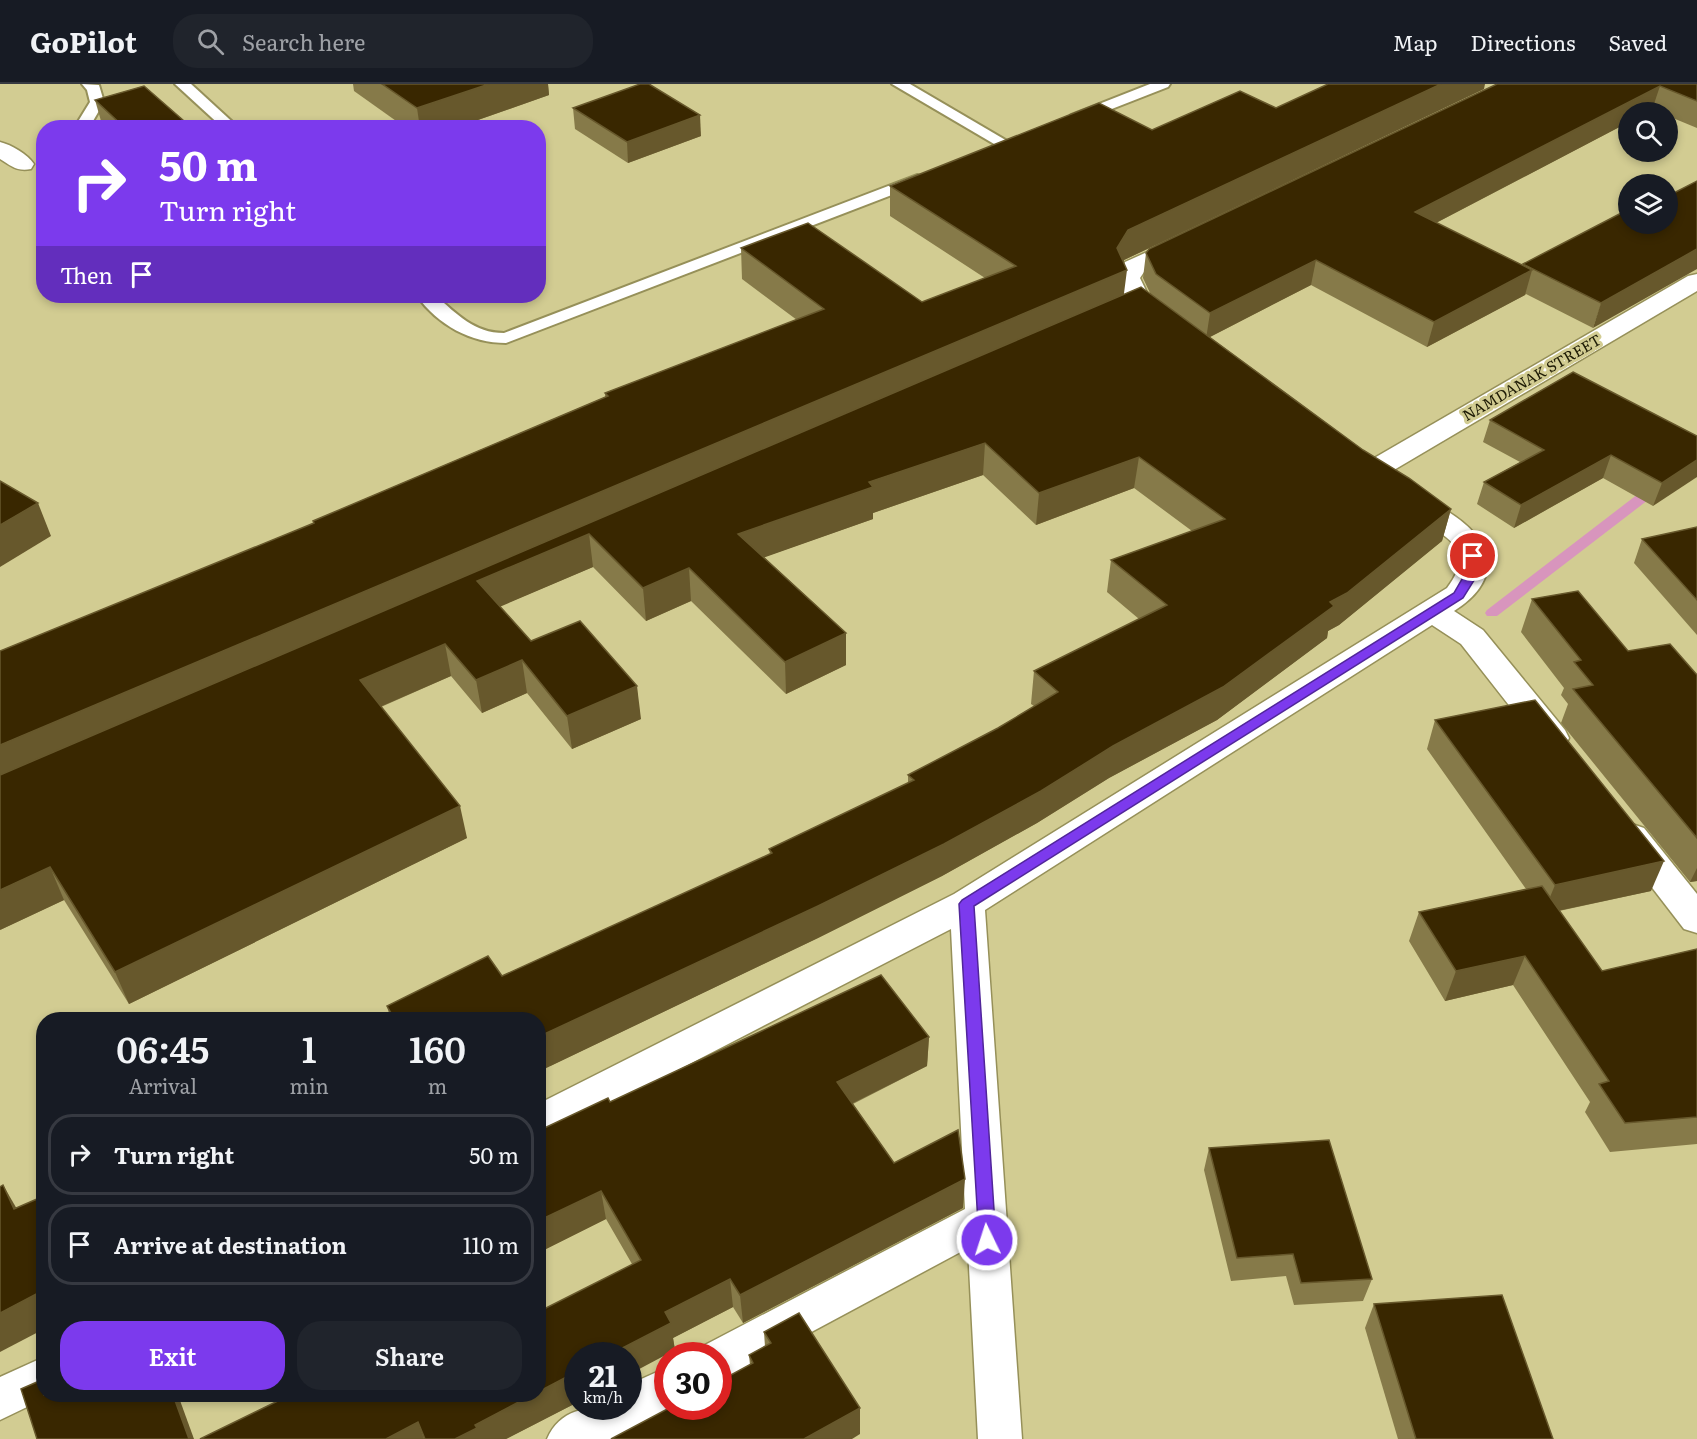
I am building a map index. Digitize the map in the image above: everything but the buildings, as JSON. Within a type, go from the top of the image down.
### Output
[{"type":"street","points":[[0,148],[23,164]]},
{"type":"street","points":[[1187,340],[1129,310],[1128,278],[1134,267],[1204,233]]},
{"type":"street","name":"NAMDANAK STREET","points":[[1434,612],[1458,595],[1472,574],[1473,556],[1469,542],[1454,529],[1358,467],[1697,281]]},
{"type":"street","points":[[546,1119],[967,904],[1434,612],[1472,637],[1574,764]]},
{"type":"street","points":[[1610,810],[1697,919]]},
{"type":"street","points":[[967,904],[1000,1439]]},
{"type":"street","points":[[732,1353],[986,1218]]},
{"type":"street","points":[[0,1399],[36,1381]]},
{"type":"street","points":[[569,1439],[654,1394]]},
{"type":"lane","points":[[86,120],[97,102],[94,88],[89,84]]},
{"type":"lane","points":[[182,84],[223,120]]},
{"type":"lane","points":[[899,84],[1011,143],[984,154]]},
{"type":"lane","points":[[1058,125],[1163,84]]},
{"type":"lane","points":[[435,303],[477,337],[506,338],[929,175]]},
{"type":"waterway","points":[[1492,613],[1656,487]]},
{"type":"route","points":[[987,1240],[967,904],[1434,612],[1458,595],[1472,574],[1473,556]]}]
